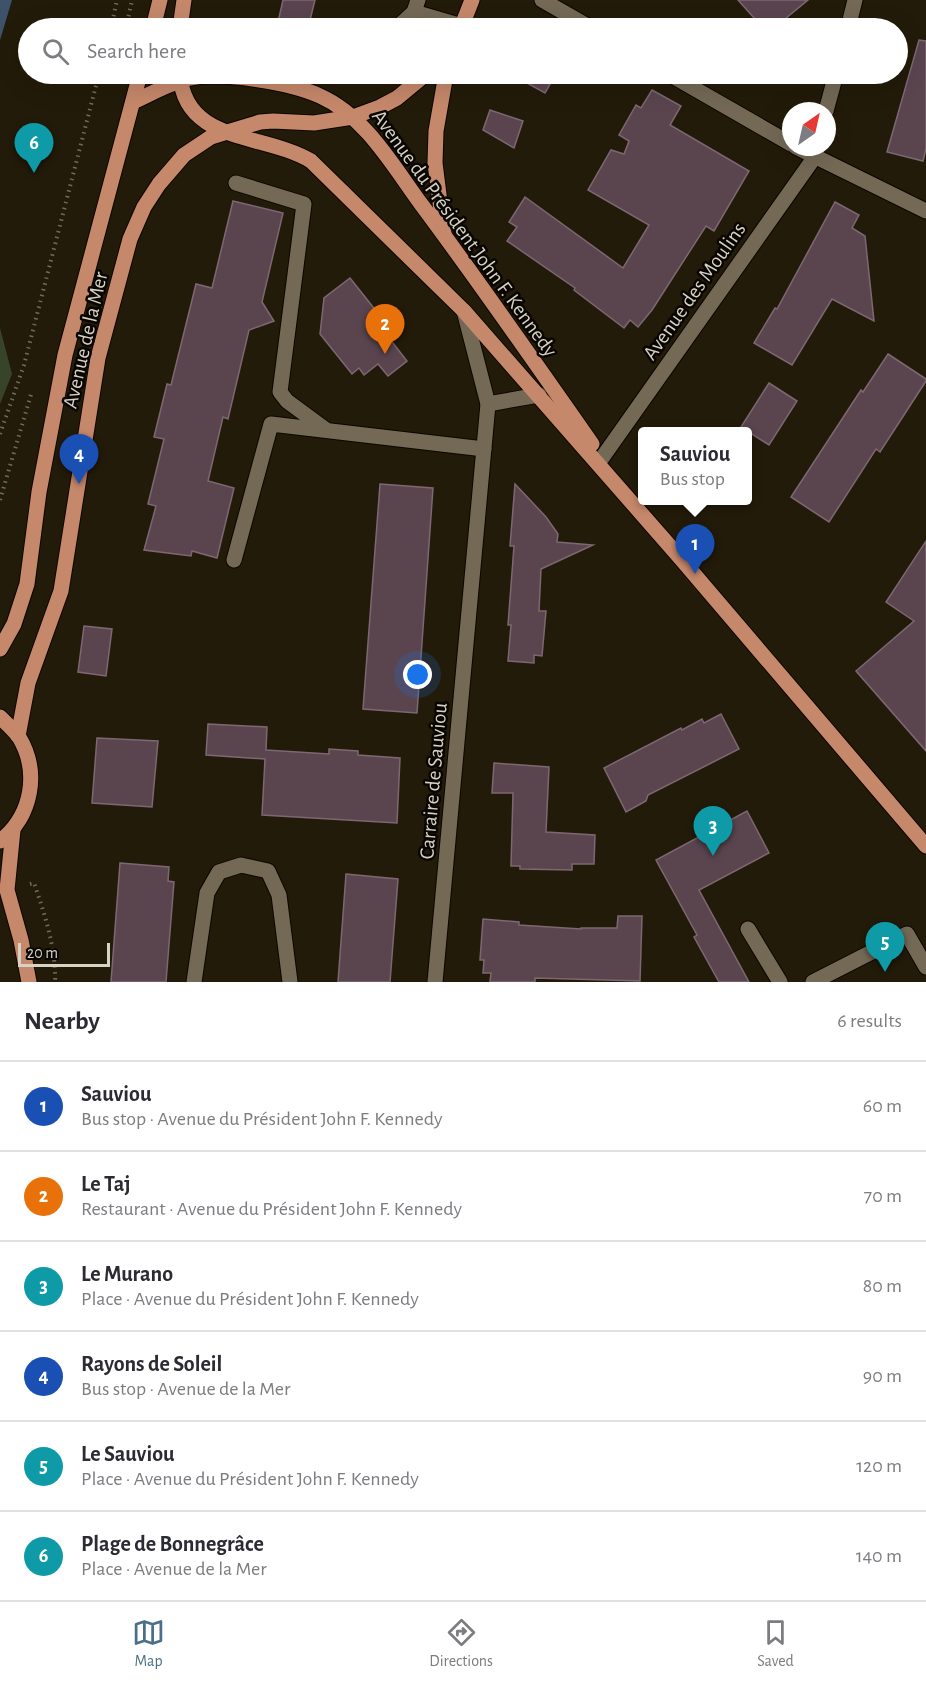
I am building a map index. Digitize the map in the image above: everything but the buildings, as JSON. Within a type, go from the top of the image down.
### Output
[{"type":"main road","points":[[156,18],[160,0]]},
{"type":"main road","points":[[181,18],[184,0]]},
{"type":"main road","points":[[465,18],[472,0]]},
{"type":"main road","name":"Avenue de la Mer","points":[[0,650],[14,624],[27,584],[39,492],[65,355],[138,84]]},
{"type":"main road","name":"Avenue du Président John F. Kennedy","points":[[133,102],[167,84]]},
{"type":"main road","name":"Avenue du Président John F. Kennedy","points":[[182,84],[194,113],[208,125],[227,133],[297,152],[311,161],[464,311],[636,507],[926,846]]},
{"type":"main road","name":"Avenue du Président John F. Kennedy","points":[[278,84],[320,96],[353,117],[375,142],[444,234],[636,507]]},
{"type":"main road","name":"Avenue de la Mer","points":[[18,735],[28,683],[61,591],[98,358],[130,239],[144,207],[159,184],[184,155],[211,138],[260,122],[314,123],[353,117],[397,98],[414,84]]},
{"type":"main road","points":[[444,84],[436,131],[435,163],[444,234]]},
{"type":"main road","points":[[0,717],[18,735],[27,754],[31,773],[30,793],[24,813],[13,830],[0,842]]},
{"type":"main road","points":[[13,830],[7,890],[21,940],[29,982]]},
{"type":"street","points":[[542,0],[574,18]]},
{"type":"street","points":[[850,18],[855,0]]},
{"type":"street","points":[[406,18],[416,6],[442,18]]},
{"type":"street","points":[[686,84],[782,139]]},
{"type":"street","points":[[828,102],[833,84]]},
{"type":"street","name":"Avenue des Moulins","points":[[602,458],[813,156]]},
{"type":"street","points":[[823,156],[924,210]]},
{"type":"street","points":[[236,183],[304,204],[280,392],[287,401],[328,430]]},
{"type":"street","name":"Carraire de Sauviou","points":[[435,982],[488,404],[464,311]]},
{"type":"street","points":[[488,404],[539,395]]},
{"type":"street","points":[[234,560],[271,424],[484,449]]},
{"type":"street","points":[[194,982],[207,893],[219,872],[242,865],[268,871],[279,895],[290,982]]},
{"type":"street","points":[[748,929],[780,982]]},
{"type":"street","points":[[813,982],[907,934],[926,967]]},
{"type":"path","points":[[113,18],[117,0]]},
{"type":"path","points":[[128,18],[132,0]]},
{"type":"path","points":[[0,434],[24,365],[96,84]]},
{"type":"path","points":[[34,883],[46,921],[55,967],[55,982]]},
{"type":"green space","points":[[0,328],[12,374],[0,404]]},
{"type":"water","points":[[0,0],[12,0],[0,40]]},
{"type":"place","name":"Plage de Bonnegrâce","points":[[34,173]]},
{"type":"place","name":"Le Taj","points":[[385,354]]},
{"type":"place","name":"Rayons de Soleil","points":[[79,484]]},
{"type":"place","name":"Sauviou","points":[[695,574]]},
{"type":"place","name":"Le Murano","points":[[713,856]]},
{"type":"place","name":"Le Sauviou","points":[[885,972]]}]
